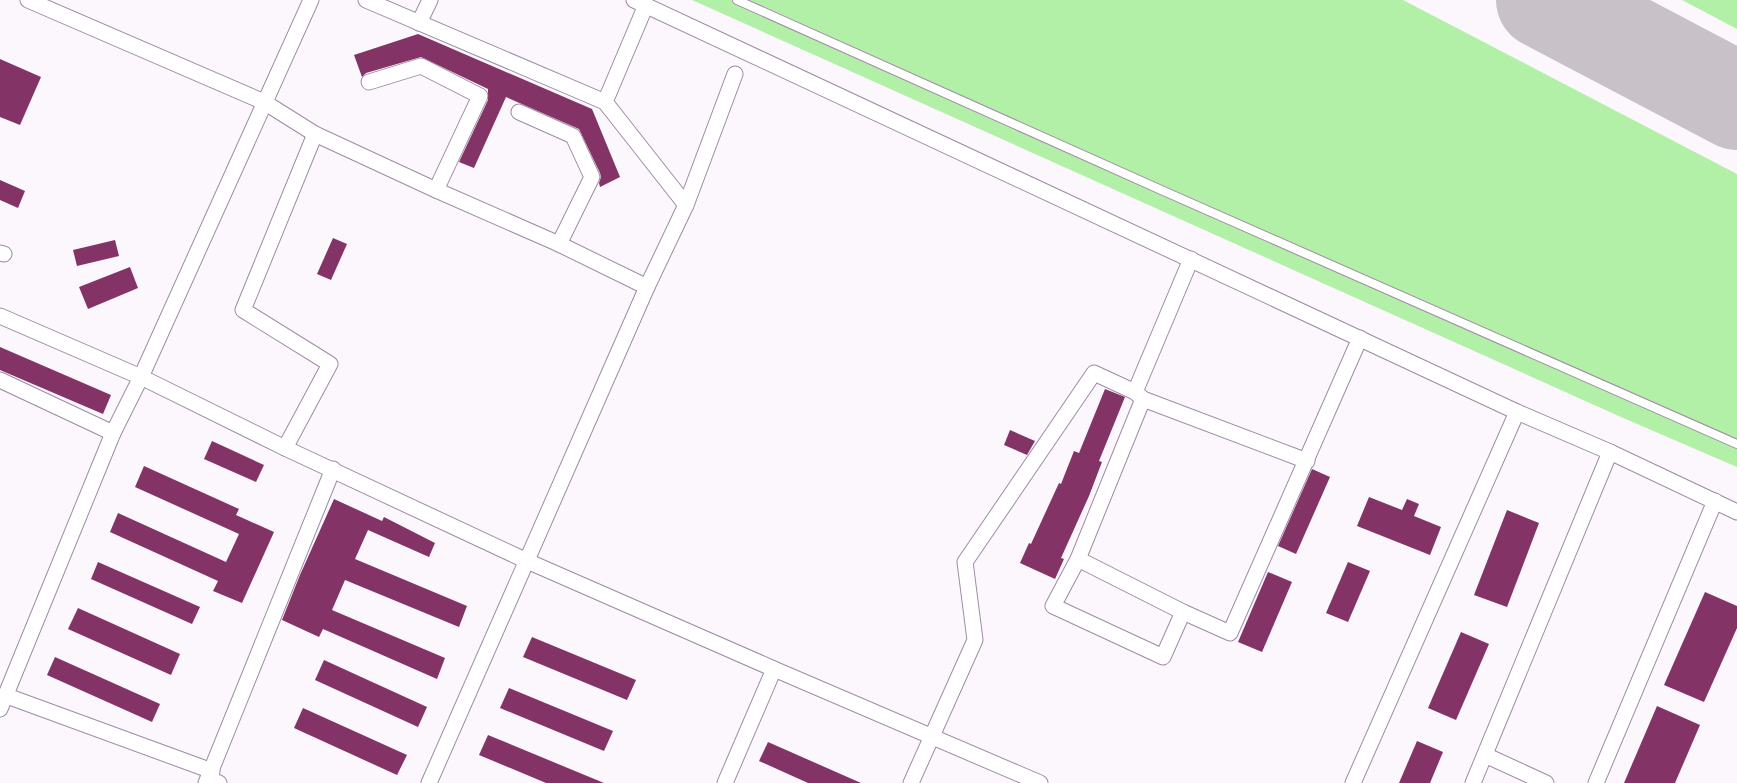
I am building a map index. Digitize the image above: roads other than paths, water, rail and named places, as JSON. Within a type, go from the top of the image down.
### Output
[{"type":"street","points":[[28,0],[264,102],[315,134],[436,190],[559,244],[647,287]]},
{"type":"street","points":[[311,0],[141,377],[113,433],[3,703],[212,779],[334,469]]},
{"type":"street","points":[[366,0],[605,102],[686,205]]},
{"type":"street","points":[[419,23],[430,0]]},
{"type":"street","points":[[605,102],[640,3],[1517,412],[1610,452],[1737,512]]},
{"type":"street","points":[[369,82],[421,66],[480,96],[436,190]]},
{"type":"street","points":[[429,783],[647,287],[686,205],[736,74]]},
{"type":"street","points":[[519,112],[573,136],[592,177],[559,244]]},
{"type":"street","points":[[285,448],[330,364],[243,310],[315,134]]},
{"type":"street","points":[[1183,612],[1163,657],[1053,606],[1078,559],[1190,259]]},
{"type":"street","points":[[0,316],[141,377],[285,448],[334,469],[527,560],[774,669],[1040,783]]},
{"type":"street","points":[[1078,559],[1183,612],[1230,633],[1360,338]]},
{"type":"street","points":[[911,783],[975,640],[965,562],[1094,372],[1139,396],[1307,461]]},
{"type":"street","points":[[0,380],[113,433]]},
{"type":"street","points":[[1353,783],[1517,412]]},
{"type":"street","points":[[1473,783],[1610,452]]},
{"type":"street","points":[[1596,783],[1715,501]]},
{"type":"street","points":[[725,783],[774,669]]},
{"type":"street","points":[[1485,755],[1546,783]]},
{"type":"lane","points":[[737,0],[1159,189],[1737,444]]}]
